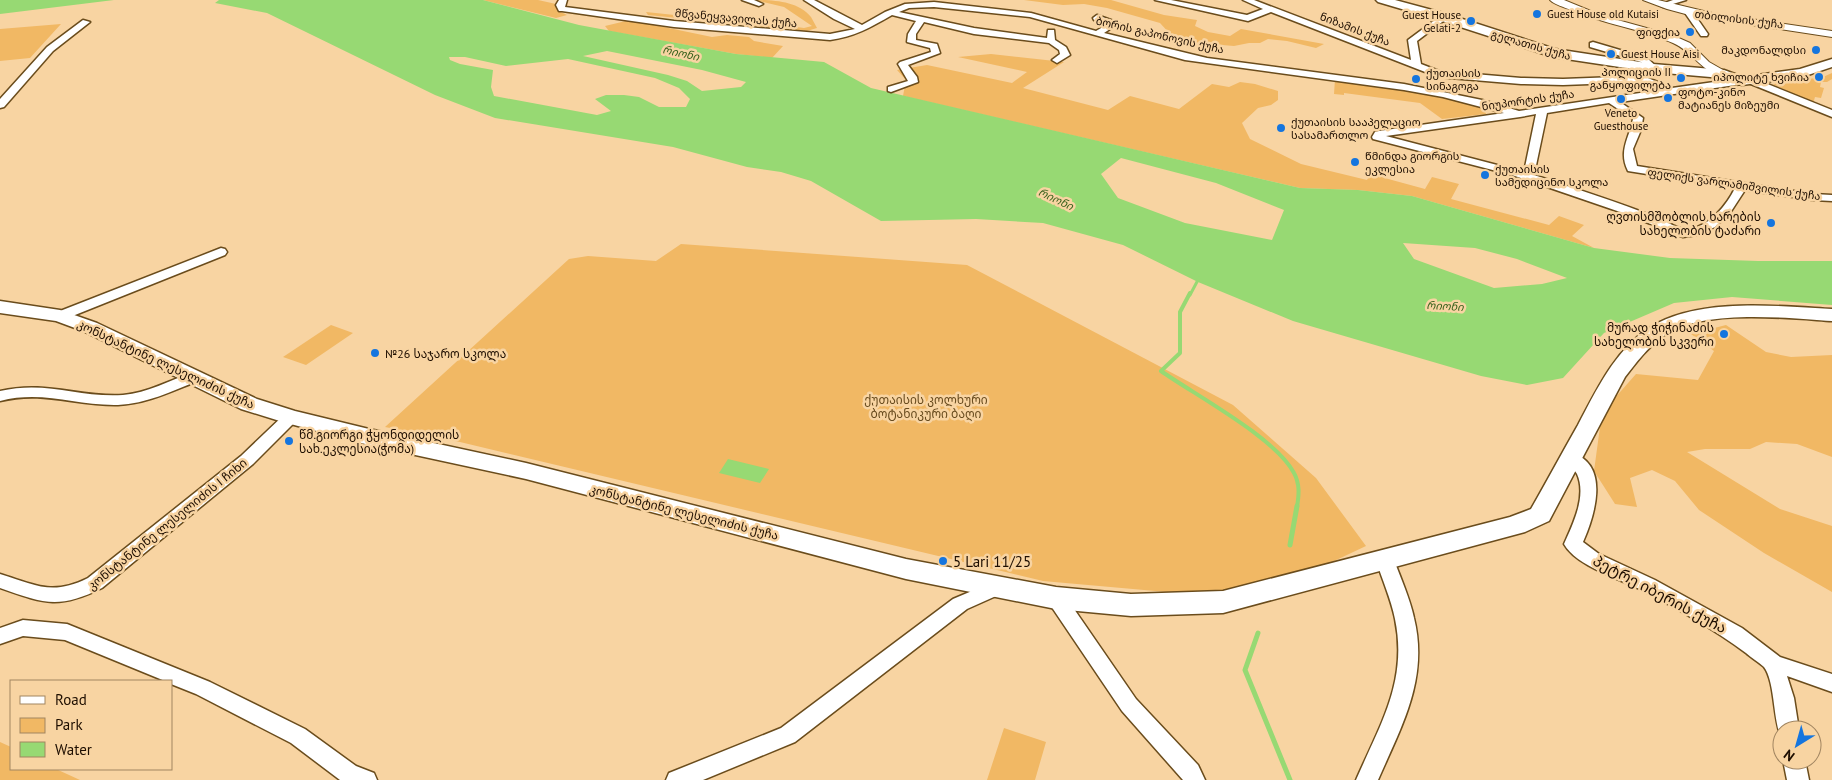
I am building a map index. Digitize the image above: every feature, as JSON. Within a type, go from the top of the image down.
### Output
[{"type":"main road","name":"გელათის ქუჩა","points":[[1382,0],[1443,17],[1553,53],[1653,68],[1724,74],[1746,80],[1802,73],[1832,63]]},
{"type":"main road","name":"კონსტანტინე ლესელიძის ქუჩა","points":[[0,307],[60,316],[90,327],[249,404],[291,418],[526,471],[906,569],[1056,598],[1131,605],[1223,602],[1516,525],[1540,515],[1616,375],[1634,352],[1656,332],[1689,318],[1719,312],[1756,311],[1832,315]]},
{"type":"street","name":"მწვანეყვავილას ქუჩა","points":[[563,0],[560,7],[568,11],[674,24],[830,37],[845,37],[861,30]]},
{"type":"street","points":[[746,0],[759,4]]},
{"type":"street","points":[[808,0],[836,18],[861,30]]},
{"type":"street","points":[[907,0],[920,5]]},
{"type":"street","points":[[1159,0],[1248,18],[1271,9]]},
{"type":"street","name":"ნიზამის ქუჩა","points":[[1247,0],[1438,74],[1530,81],[1643,79],[1668,90]]},
{"type":"street","points":[[1555,0],[1599,18],[1668,37],[1686,45],[1705,64],[1724,74]]},
{"type":"street","name":"თბილისის ქუჩა","points":[[1648,0],[1689,13],[1785,25],[1832,34]]},
{"type":"street","points":[[1663,6],[1682,0]]},
{"type":"street","name":"ბორის გაპონოვის ქუჩა","points":[[861,30],[892,12],[908,6],[920,5],[1005,11],[1206,60],[1396,84],[1492,104],[1520,114]]},
{"type":"street","points":[[892,12],[974,31],[1051,40],[1063,49],[1065,55],[1057,60]]},
{"type":"street","points":[[1689,13],[1704,34]]},
{"type":"street","points":[[1417,66],[1412,40],[1443,17]]},
{"type":"street","points":[[1097,18],[1115,23],[1097,34]]},
{"type":"street","points":[[891,89],[913,82],[904,64],[936,53],[934,46],[912,42],[912,34],[921,20]]},
{"type":"street","points":[[0,105],[50,49],[86,22]]},
{"type":"street","points":[[1051,40],[1051,32],[1056,22]]},
{"type":"street","points":[[1593,45],[1644,60],[1653,68]]},
{"type":"street","points":[[1436,92],[1438,74]]},
{"type":"street","points":[[1746,80],[1832,114]]},
{"type":"street","name":"ნიუპორტის ქუჩა","points":[[1528,178],[1516,173],[1377,137],[1379,134],[1746,80]]},
{"type":"street","name":"ფელიქს ვარლამიშვილის ქუჩა","points":[[1610,100],[1638,118],[1628,149],[1632,169],[1813,197],[1832,198]]},
{"type":"street","points":[[1542,111],[1528,178],[1630,211],[1689,233],[1713,223],[1737,199],[1742,186]]},
{"type":"street","points":[[60,316],[221,252]]},
{"type":"street","points":[[0,396],[16,391],[61,392],[116,400],[136,398],[193,378]]},
{"type":"street","name":"კონსტანტინე ლესელიძის I ჩიხი","points":[[0,581],[49,596],[65,597],[79,592],[95,583],[247,460],[291,418]]},
{"type":"street","name":"პეტრე იბერის ქუჩა","points":[[1572,459],[1581,464],[1588,478],[1584,516],[1572,544],[1593,559],[1648,585],[1734,634],[1773,663],[1832,683]]},
{"type":"street","points":[[1368,780],[1398,711],[1409,668],[1405,619],[1385,560]]},
{"type":"street","points":[[677,780],[788,735],[960,604],[998,587]]},
{"type":"street","points":[[1056,598],[1129,705],[1190,772],[1194,780]]},
{"type":"street","points":[[0,636],[23,628],[67,632],[203,688],[298,736],[348,774],[366,780]]},
{"type":"street","points":[[1773,663],[1784,698],[1787,720]]},
{"type":"green space","points":[[483,0],[538,0],[556,4],[557,10],[567,15],[556,18]]},
{"type":"green space","points":[[754,0],[785,2],[799,8],[811,17],[817,28],[800,33],[767,27],[648,15],[646,12],[684,16],[710,15],[726,21],[756,21],[804,28],[812,26],[784,7]]},
{"type":"green space","points":[[1024,0],[1111,0],[1164,15],[1197,20],[1195,26],[1208,32],[1230,36],[1241,29],[1324,44],[1316,48],[1287,41],[1268,39],[1260,43],[1234,46],[1198,43],[1171,35],[1160,23],[1107,8],[1084,4],[1063,5]]},
{"type":"green space","points":[[630,20],[712,37],[727,35],[749,37],[754,41],[783,46],[772,58],[736,54],[609,31],[605,26]]},
{"type":"green space","points":[[61,24],[30,58],[0,61],[0,29]]},
{"type":"green space","points":[[991,54],[1064,62],[1023,88],[1108,110],[1130,96],[1179,109],[1212,84],[1229,87],[1240,82],[1255,84],[1278,91],[1278,100],[1271,105],[1258,108],[1242,123],[1250,139],[1301,164],[1367,180],[1370,174],[1425,189],[1432,177],[1459,184],[1451,199],[1549,225],[1559,216],[1584,225],[1572,236],[1594,248],[1412,196],[1358,190],[1300,188],[903,96],[906,80],[897,70],[927,65],[1012,83],[1027,72],[958,57]]},
{"type":"green space","points":[[1832,73],[1832,79],[1827,82],[1821,82],[1820,87],[1824,88],[1821,98],[1815,97],[1813,104],[1773,84],[1823,77]]},
{"type":"green space","points":[[1335,79],[1397,86],[1482,104],[1486,114],[1442,119],[1420,103],[1344,93],[1344,95],[1334,94]]},
{"type":"green space","name":"ქუთაისის კოლხური ბოტანიკური ბაღი","points":[[681,244],[967,265],[1233,405],[1316,478],[1366,546],[1315,570],[1272,578],[1230,589],[1189,594],[1043,581],[460,442],[385,427],[569,259],[588,256],[656,261]]},
{"type":"green space","points":[[331,325],[353,333],[306,365],[283,357]]},
{"type":"green space","points":[[1726,325],[1766,352],[1791,357],[1832,355],[1832,457],[1797,444],[1766,442],[1750,449],[1705,449],[1687,452],[1780,509],[1832,526],[1832,592],[1764,553],[1699,510],[1675,481],[1652,470],[1630,478],[1637,507],[1615,504],[1594,471],[1600,427],[1613,400],[1636,374],[1698,380],[1714,351],[1691,334]]},
{"type":"green space","points":[[1004,728],[1046,742],[1035,780],[987,780]]},
{"type":"green space","points":[[0,742],[10,747],[10,770],[58,770],[80,780],[0,780]]},
{"type":"water","points":[[0,0],[114,0],[0,14]]},
{"type":"water","name":"რიონი","points":[[219,0],[483,0],[579,25],[736,54],[824,62],[871,88],[1300,188],[1358,190],[1412,196],[1594,248],[1670,258],[1832,261],[1832,305],[1732,297],[1674,303],[1604,333],[1563,378],[1527,385],[1481,376],[1293,321],[1198,282],[1123,245],[1043,223],[976,219],[881,221],[811,181],[781,172],[747,167],[673,147],[495,118],[435,95],[267,13],[215,3]],"holes":[[[607,51],[702,70],[746,82],[741,87],[702,91],[687,81],[668,75],[583,56]],[[449,57],[465,57],[506,66],[568,59],[655,78],[679,88],[690,99],[686,107],[659,107],[639,97],[606,95],[595,99],[611,111],[597,115],[494,96],[491,87],[493,70],[460,64],[450,60]],[[1121,158],[1216,183],[1284,210],[1272,240],[1185,223],[1118,198],[1101,174]],[[1403,243],[1475,248],[1517,259],[1567,278],[1542,284],[1494,288],[1414,259]]]},
{"type":"water","points":[[728,459],[769,469],[760,483],[719,473]]},
{"type":"waterway","points":[[1190,295],[1199,278]]},
{"type":"waterway","points":[[1190,293],[1180,312],[1180,353],[1161,371],[1234,418],[1285,460],[1297,481],[1299,494],[1297,507]]},
{"type":"waterway","points":[[1290,545],[1297,506]]},
{"type":"waterway","points":[[1258,633],[1245,670],[1290,780]]},
{"type":"place","name":"Guest House old Kutaisi","points":[[1537,14]]},
{"type":"place","name":"Guest House Gelati-2","points":[[1471,21]]},
{"type":"place","name":"ფიფქია","points":[[1690,32]]},
{"type":"place","name":"მაკდონალდსი","points":[[1816,50]]},
{"type":"place","name":"Guest House Aisi","points":[[1611,54]]},
{"type":"place","name":"იპოლიტე ხვიჩია","points":[[1819,77]]},
{"type":"place","name":"პოლიციის II განყოფილება","points":[[1681,78]]},
{"type":"place","name":"ქუთაისის სინაგოგა","points":[[1416,79]]},
{"type":"place","name":"ფოტო-კინო მატიანეს მიზეუმი","points":[[1668,98]]},
{"type":"place","name":"Veneto Guesthouse","points":[[1621,99]]},
{"type":"place","name":"ქუთაისის სააპელაციო სასამართლო","points":[[1281,128]]},
{"type":"place","name":"წმინდა გიორგის ეკლესია","points":[[1355,162]]},
{"type":"place","name":"ქუთაისის სამედიცინო სკოლა","points":[[1485,175]]},
{"type":"place","name":"ღვთისმშობლის ხარების სახელობის ტაძარი","points":[[1771,223]]},
{"type":"place","name":"მურად ჭიჭინაძის სახელობის სკვერი","points":[[1724,334]]},
{"type":"place","name":"№26 საჯარო სკოლა","points":[[375,353]]},
{"type":"place","name":"წმ.გიორგი ჭყონდიდელის სახ.ეკლესია(ჭომა)","points":[[289,441]]},
{"type":"place","name":"5 Lari 11/25","points":[[943,561]]}]
